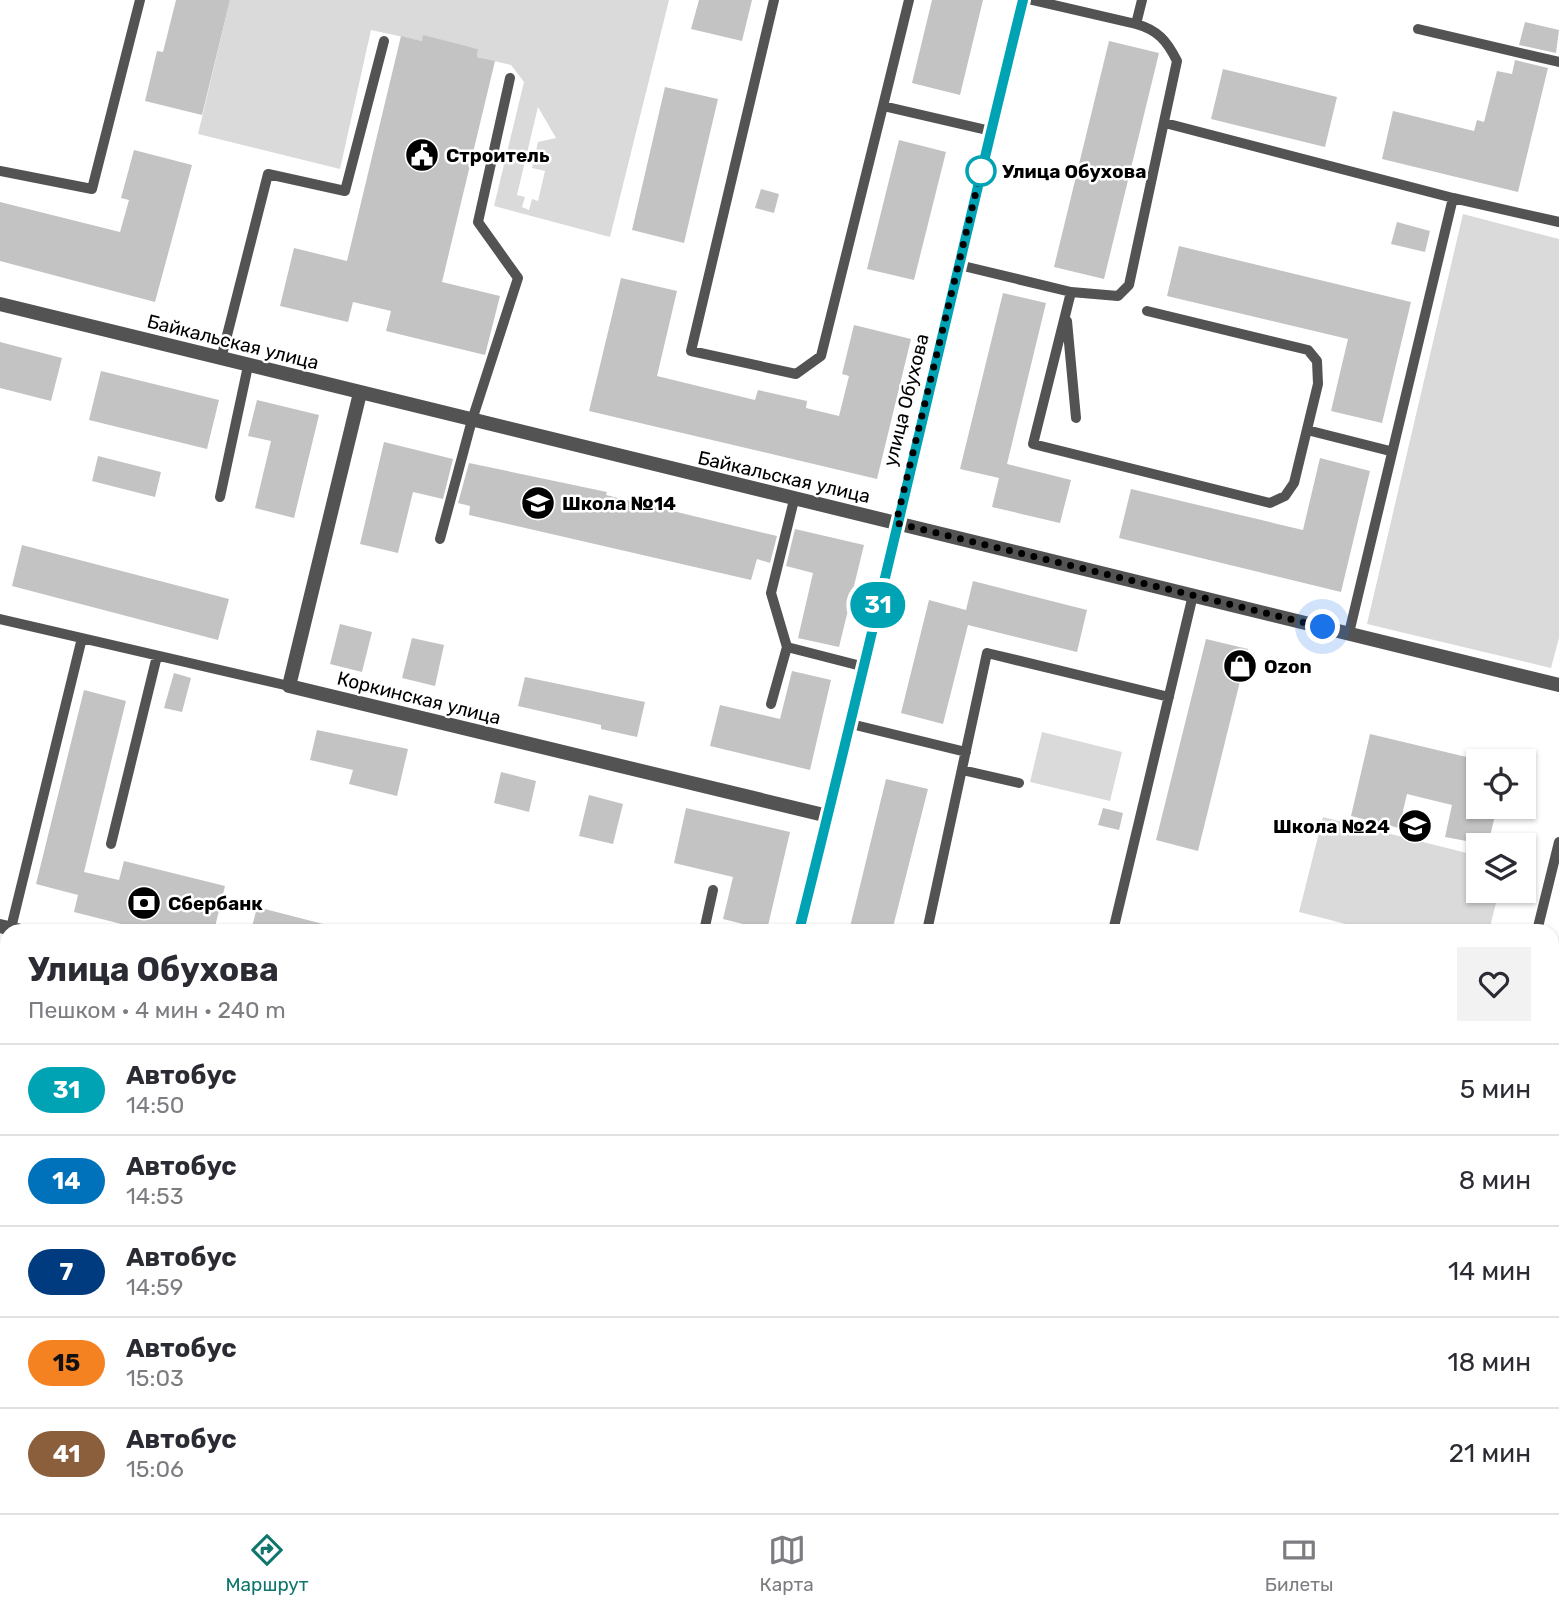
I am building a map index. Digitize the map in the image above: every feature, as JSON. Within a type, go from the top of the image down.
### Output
[{"type":"street","name":"улица Обухова","points":[[801,924],[865,667],[896,523],[1023,0]]},
{"type":"street","name":"Байкальская улица","points":[[0,304],[1559,685]]},
{"type":"street","points":[[289,686],[360,393]]},
{"type":"street","name":"Коркинская улица","points":[[289,686],[828,816]]},
{"type":"lane","points":[[0,171],[92,189],[140,0]]},
{"type":"lane","points":[[774,0],[691,351],[796,374],[821,356],[909,0]]},
{"type":"lane","points":[[959,265],[1071,292],[1118,296],[1129,285],[1177,61],[1167,42],[1153,28],[1032,0]]},
{"type":"lane","points":[[1136,24],[1142,0]]},
{"type":"lane","points":[[1418,29],[1559,62]]},
{"type":"lane","points":[[221,359],[268,174],[345,191],[384,41]]},
{"type":"lane","points":[[440,539],[472,420],[518,278],[478,222],[510,78]]},
{"type":"lane","points":[[883,106],[991,131]]},
{"type":"lane","points":[[1165,123],[1453,198],[1559,222]]},
{"type":"lane","points":[[1349,633],[1390,450],[1453,198]]},
{"type":"lane","points":[[1071,292],[1033,443],[1270,503],[1285,496],[1294,483],[1318,384],[1317,361],[1308,350],[1147,311]]},
{"type":"lane","points":[[1066,311],[1076,418]]},
{"type":"lane","points":[[220,497],[248,366]]},
{"type":"lane","points":[[1307,430],[1390,450]]},
{"type":"lane","points":[[771,704],[786,647],[771,593],[794,500]]},
{"type":"lane","points":[[1115,924],[1193,595]]},
{"type":"lane","name":"Коркинская улица","points":[[0,619],[289,686]]},
{"type":"lane","points":[[12,924],[82,638]]},
{"type":"lane","points":[[786,647],[865,667]]},
{"type":"lane","points":[[929,924],[987,653],[1169,697]]},
{"type":"lane","points":[[111,844],[157,656]]},
{"type":"lane","points":[[851,724],[966,752]]},
{"type":"lane","points":[[962,770],[1019,783]]},
{"type":"lane","points":[[1539,924],[1559,842]]},
{"type":"lane","points":[[706,924],[713,890]]},
{"type":"shaded area","points":[[230,0],[669,0],[610,237],[494,206],[524,82],[511,65],[477,57],[478,49],[424,36],[422,41],[371,30],[340,169],[198,134]],"holes":[[[538,107],[556,138],[538,142],[532,168],[545,171],[538,201],[532,199],[529,210],[522,207],[525,197],[517,195]]]},
{"type":"shaded area","points":[[1463,214],[1559,239],[1559,638],[1551,668],[1367,624]]},
{"type":"shaded area","points":[[1042,732],[1122,752],[1110,801],[1030,782]]},
{"type":"shaded area","points":[[1323,817],[1466,853],[1466,903],[1496,903],[1491,924],[1346,924],[1299,912]]},
{"type":"building","points":[[176,0],[230,0],[202,115],[145,101],[157,51],[163,52]]},
{"type":"building","points":[[699,0],[752,0],[742,41],[691,29]]},
{"type":"building","points":[[932,0],[983,0],[960,95],[912,83]]},
{"type":"building","points":[[1525,22],[1559,30],[1556,53],[1519,45]]},
{"type":"building","name":"Строитель","points":[[423,35],[478,49],[477,57],[495,61],[442,282],[500,296],[485,355],[386,331],[391,311],[353,302],[348,322],[280,306],[294,248],[347,261],[401,36],[422,41]]},
{"type":"building","points":[[1109,41],[1159,53],[1104,279],[1054,267]]},
{"type":"building","points":[[1515,60],[1548,68],[1518,192],[1382,159],[1393,111],[1474,131],[1477,120],[1484,122],[1497,71],[1512,74]]},
{"type":"building","points":[[1223,69],[1337,97],[1325,147],[1211,119]]},
{"type":"building","points":[[665,87],[718,99],[684,243],[632,230]]},
{"type":"building","points":[[899,140],[946,152],[914,280],[867,269]]},
{"type":"building","points":[[134,150],[192,165],[155,302],[0,261],[0,202],[120,232],[129,200],[121,198]]},
{"type":"building","points":[[761,189],[779,194],[774,213],[755,208]]},
{"type":"building","points":[[1397,222],[1430,231],[1425,252],[1391,244]]},
{"type":"building","points":[[1179,246],[1411,302],[1382,423],[1331,411],[1348,339],[1167,296]]},
{"type":"building","points":[[621,278],[677,291],[657,376],[755,400],[758,390],[807,401],[806,408],[839,416],[849,376],[842,374],[854,325],[911,339],[877,479],[589,411]]},
{"type":"building","points":[[1003,293],[1046,303],[1007,464],[1071,480],[1060,523],[992,507],[999,478],[960,469]]},
{"type":"building","points":[[0,342],[62,358],[51,401],[0,388]]},
{"type":"building","points":[[101,371],[219,400],[207,449],[89,420]]},
{"type":"building","points":[[257,400],[319,415],[294,518],[255,508],[271,441],[248,436]]},
{"type":"building","points":[[384,442],[453,459],[443,499],[413,492],[398,553],[360,544]]},
{"type":"building","points":[[98,456],[161,472],[155,497],[92,481]]},
{"type":"building","points":[[1320,458],[1370,471],[1341,592],[1119,538],[1131,489],[1303,530]]},
{"type":"building","points":[[469,463],[607,492],[606,495],[777,536],[770,563],[757,559],[751,580],[469,515],[470,506],[458,503]]},
{"type":"building","points":[[795,529],[864,545],[839,647],[798,638],[813,573],[786,566]]},
{"type":"building","points":[[22,545],[229,599],[218,640],[12,586]]},
{"type":"building","points":[[973,581],[1087,610],[1077,652],[968,625],[943,724],[901,713],[929,600],[966,610]]},
{"type":"building","points":[[340,624],[372,632],[362,672],[330,664]]},
{"type":"building","points":[[412,638],[444,645],[435,686],[402,678]]},
{"type":"building","points":[[1206,639],[1248,649],[1198,851],[1156,840]]},
{"type":"building","points":[[792,671],[831,680],[810,770],[710,746],[720,705],[780,719]]},
{"type":"building","points":[[174,673],[191,678],[182,712],[164,708]]},
{"type":"building","points":[[525,677],[645,702],[637,737],[601,729],[601,725],[518,706]]},
{"type":"building","points":[[84,690],[126,701],[84,872],[119,880],[124,861],[225,886],[216,924],[121,924],[74,912],[78,895],[36,884]]},
{"type":"building","points":[[317,730],[408,749],[397,796],[349,784],[353,770],[310,760]]},
{"type":"building","points":[[1370,734],[1466,757],[1466,819],[1494,819],[1491,833],[1466,833],[1466,841],[1445,837],[1452,805],[1407,794],[1399,828],[1351,816]]},
{"type":"building","points":[[501,772],[536,781],[529,812],[494,803]]},
{"type":"building","points":[[886,779],[928,789],[894,924],[851,924]]},
{"type":"building","points":[[589,795],[623,804],[613,844],[579,836]]},
{"type":"building","points":[[686,808],[790,832],[768,924],[743,924],[723,919],[733,877],[674,863]]},
{"type":"building","points":[[1103,808],[1123,813],[1119,830],[1098,825]]},
{"type":"building","points":[[257,907],[323,924],[253,924]]},
{"type":"bus line","name":"31","points":[[801,924],[865,667],[896,523],[1023,0]]},
{"type":"place","name":"Строитель","points":[[422,155]]},
{"type":"place","name":"Улица Обухова","points":[[981,171]]},
{"type":"place","name":"Школа №14","points":[[538,503]]},
{"type":"place","name":"Ozon","points":[[1240,666]]},
{"type":"place","name":"Школа №24","points":[[1415,826]]},
{"type":"place","name":"Сбербанк","points":[[144,903]]},
{"type":"route","points":[[981,171],[896,523],[1323,627]]}]
